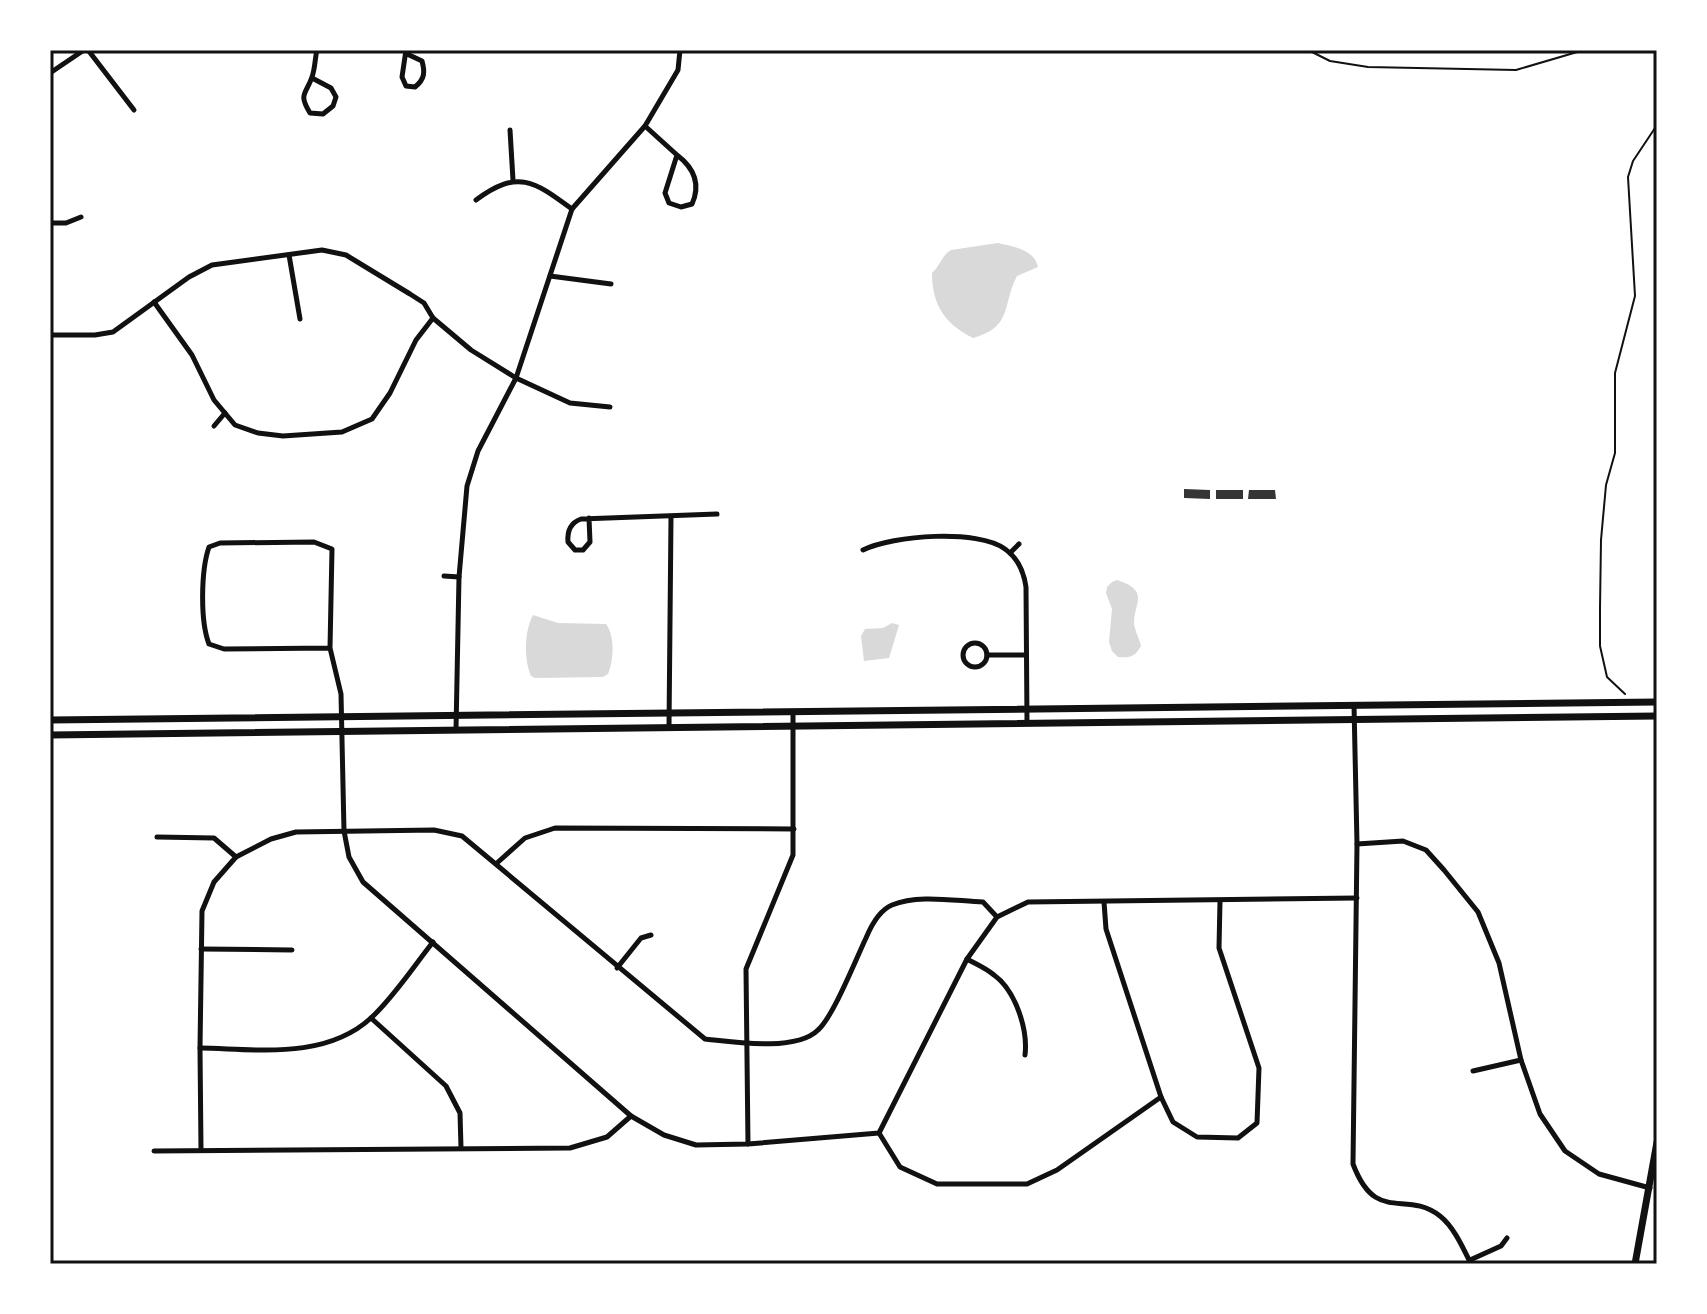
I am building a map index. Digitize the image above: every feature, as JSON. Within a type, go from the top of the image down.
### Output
[{"type":"main road","points":[[50,720],[1657,702]]},
{"type":"main road","points":[[50,735],[1657,716]]},
{"type":"main road","points":[[1635,1264],[1657,1142]]},
{"type":"street","points":[[50,73],[86,50],[134,110]]},
{"type":"street","points":[[312,78],[331,88],[336,97],[333,106],[323,114],[310,113],[303,102],[304,89],[312,78],[317,50]]},
{"type":"street","points":[[456,730],[459,577],[467,486],[478,451],[516,378],[572,209],[645,126],[678,70],[680,50]]},
{"type":"street","points":[[406,52],[422,61],[425,71],[422,82],[415,87],[406,86],[402,77],[406,52]]},
{"type":"street","points":[[645,126],[691,167],[696,194],[692,204],[681,207],[669,203],[665,193],[677,155]]},
{"type":"street","points":[[510,130],[513,180]]},
{"type":"street","points":[[476,200],[513,180],[539,185],[572,209]]},
{"type":"street","points":[[50,223],[66,223],[81,217]]},
{"type":"street","points":[[50,335],[113,332],[212,265],[322,250],[346,255],[424,303],[433,318],[471,350],[516,378],[570,403],[610,407]]},
{"type":"street","points":[[289,255],[300,319]]},
{"type":"street","points":[[550,276],[611,284]]},
{"type":"street","points":[[154,302],[192,355],[214,400],[235,425],[258,433],[283,436],[342,432],[372,419],[390,393],[416,340],[433,318]]},
{"type":"street","points":[[214,426],[225,413]]},
{"type":"street","points":[[589,518],[590,542],[583,550],[575,550],[568,542],[568,531],[576,521],[589,518],[717,514]]},
{"type":"street","points":[[669,727],[671,517]]},
{"type":"street","points":[[863,550],[891,539],[974,538],[1010,553],[1025,579],[1027,723]]},
{"type":"street","points":[[330,648],[224,649],[209,644],[204,631],[204,559],[209,547],[220,543],[314,542],[332,549],[330,648],[341,694],[344,831],[349,857],[363,882],[631,1116],[664,1135],[696,1145],[748,1144],[879,1133]]},
{"type":"street","points":[[1010,553],[1019,544]]},
{"type":"street","points":[[444,576],[459,577]]},
{"type":"street","points":[[977,643],[984,647],[987,655],[985,662],[975,667],[968,665],[963,655],[966,647],[977,643]]},
{"type":"street","points":[[987,655],[1026,655]]},
{"type":"street","points":[[1354,705],[1357,898],[1353,1164],[1361,1186],[1377,1198],[1425,1208],[1441,1216],[1454,1232],[1470,1262],[1501,1246],[1507,1238]]},
{"type":"street","points":[[748,1144],[746,969],[793,855],[793,712]]},
{"type":"street","points":[[497,863],[525,838],[555,828],[794,829]]},
{"type":"street","points":[[201,1150],[202,911],[214,882],[236,857],[271,839],[296,832],[344,831],[434,830],[462,836],[705,1039],[747,1043],[797,1041],[818,1031],[830,1013],[873,924],[889,906],[911,900],[983,902],[997,917]]},
{"type":"street","points":[[157,837],[214,838],[236,857]]},
{"type":"street","points":[[1357,844],[1403,841],[1426,850],[1478,912],[1499,963],[1521,1060],[1540,1114],[1565,1151],[1599,1174],[1650,1188]]},
{"type":"street","points":[[879,1133],[967,959],[997,917],[1028,902],[1357,898]]},
{"type":"street","points":[[1104,902],[1106,929],[1161,1097],[1173,1122],[1197,1137],[1238,1138],[1257,1123],[1259,1068],[1219,948],[1220,901]]},
{"type":"street","points":[[617,968],[641,938],[651,935]]},
{"type":"street","points":[[200,1048],[305,1049],[340,1039],[371,1018],[433,942]]},
{"type":"street","points":[[201,949],[292,950]]},
{"type":"street","points":[[967,959],[996,976],[1012,995],[1027,1040],[1025,1055]]},
{"type":"street","points":[[371,1018],[446,1086],[460,1113],[461,1148]]},
{"type":"street","points":[[1473,1071],[1521,1060]]},
{"type":"street","points":[[879,1133],[900,1167],[937,1184],[1027,1184],[1057,1170],[1161,1097]]},
{"type":"street","points":[[154,1151],[570,1148],[607,1137],[631,1116]]},
{"type":"path","points":[[1308,50],[1330,61],[1368,67],[1516,70],[1584,50]]},
{"type":"path","points":[[1633,694],[1624,694],[1607,677],[1600,646],[1601,540],[1606,485],[1615,453],[1615,373],[1635,296],[1628,177],[1633,161],[1657,125]]},
{"type":"shaded area","points":[[998,243],[1028,253],[1038,267],[1017,276],[1004,314],[995,328],[973,338],[942,312],[934,295],[932,273],[951,250]]},
{"type":"shaded area","points":[[1117,580],[1135,589],[1138,595],[1134,620],[1141,646],[1129,657],[1118,657],[1109,642],[1112,609],[1106,593],[1107,587]]},
{"type":"shaded area","points":[[533,615],[558,623],[606,624],[613,648],[608,674],[603,677],[531,676],[526,646]]},
{"type":"shaded area","points":[[892,623],[899,625],[889,658],[864,661],[861,636],[865,629],[883,628]]},
{"type":"building","points":[[1184,489],[1210,490],[1210,499],[1184,498]]},
{"type":"building","points":[[1216,490],[1243,490],[1243,499],[1216,499]]},
{"type":"building","points":[[1249,490],[1275,490],[1276,499],[1248,499]]}]
